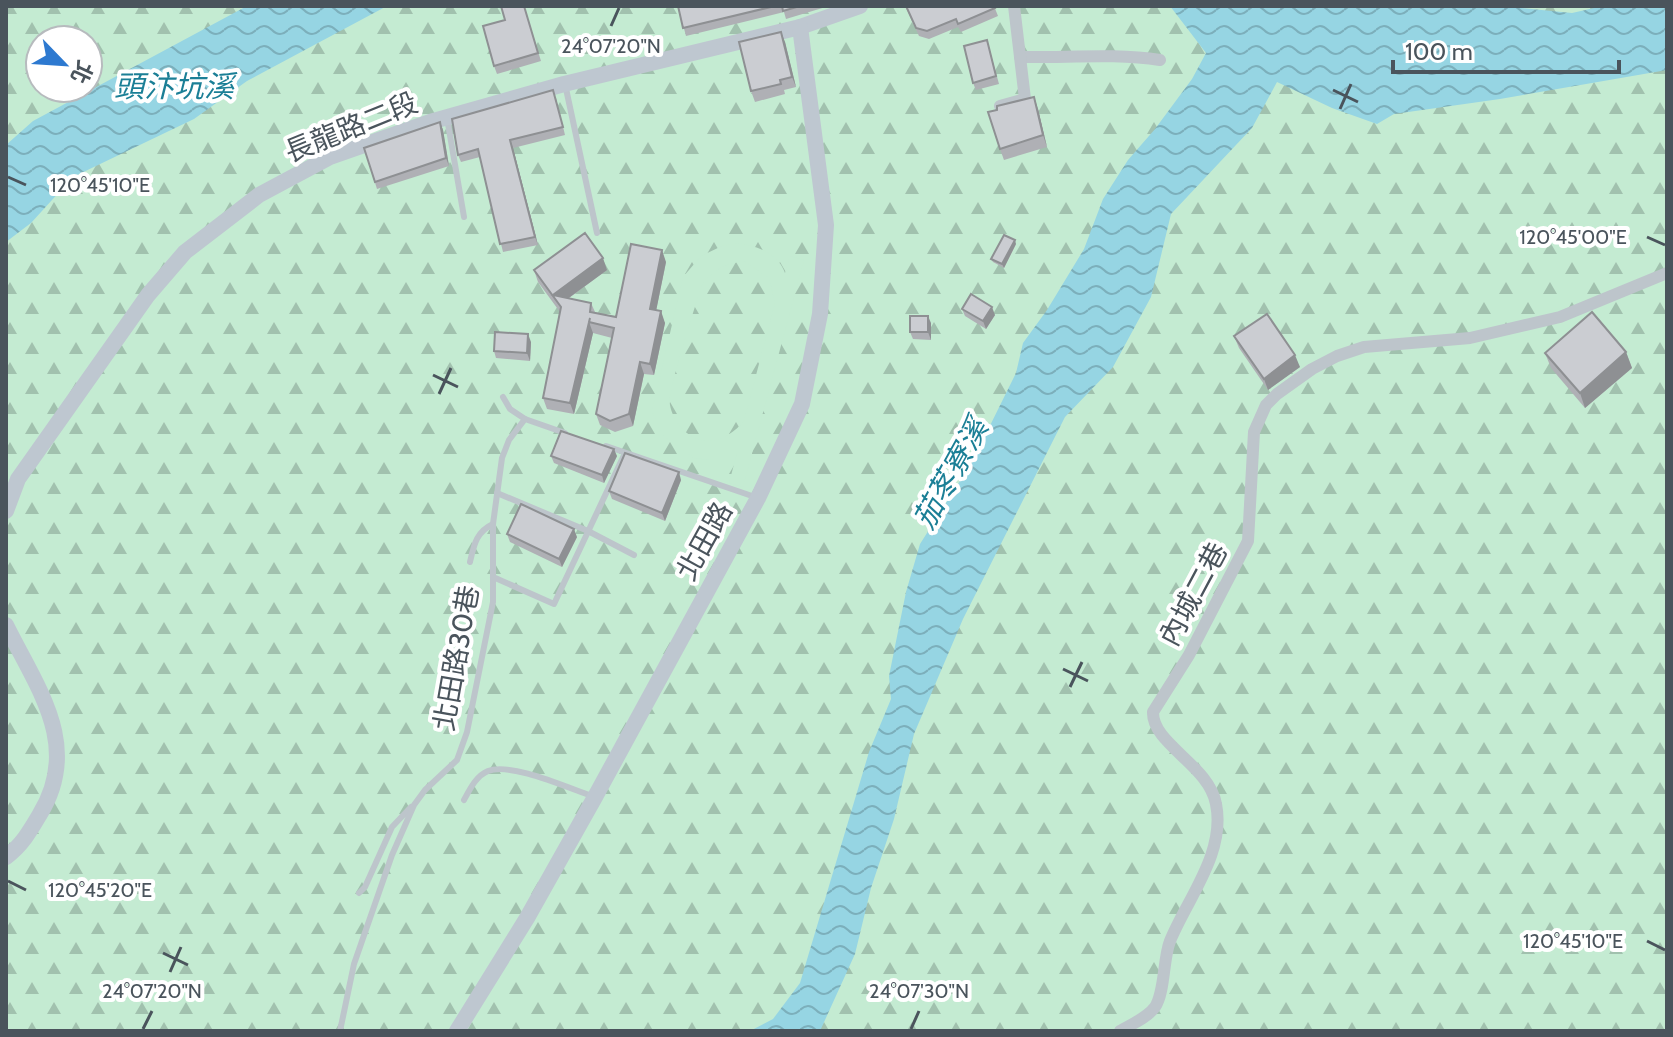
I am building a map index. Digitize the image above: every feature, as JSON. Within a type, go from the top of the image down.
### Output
[{"type":"main road","name":"長龍路二段","points":[[6,511],[18,479],[148,295],[185,252],[259,195],[330,157],[447,117],[564,84],[800,27],[860,6]]},
{"type":"main road","name":"北田路","points":[[457,1031],[527,918],[595,797],[758,498],[802,404],[820,314],[826,225],[800,27]]},
{"type":"main road","points":[[6,625],[48,711],[57,742],[59,765],[47,803],[21,845],[6,857]]},
{"type":"street","points":[[1000,106],[1025,99],[1014,6]]},
{"type":"street","points":[[1020,57],[1126,55],[1160,60]]},
{"type":"street","name":"內城二巷","points":[[1120,1031],[1146,1016],[1157,1005],[1169,944],[1213,852],[1217,805],[1206,778],[1156,730],[1153,712],[1189,655],[1248,541],[1252,444],[1266,405],[1312,369],[1364,347],[1470,338],[1560,317],[1667,273]]},
{"type":"lane","points":[[564,84],[597,233]]},
{"type":"lane","points":[[447,117],[464,217]]},
{"type":"lane","points":[[503,397],[510,409],[525,419],[568,434]]},
{"type":"lane","name":"北田路30巷","points":[[340,1031],[359,950],[392,855],[414,805],[425,790],[457,760],[467,732],[493,602],[493,524],[502,458],[509,440],[525,419]]},
{"type":"lane","points":[[596,443],[758,498]]},
{"type":"lane","points":[[493,577],[554,604],[625,453]]},
{"type":"lane","points":[[497,493],[588,531],[634,555]]},
{"type":"lane","points":[[470,562],[482,529],[493,524]]},
{"type":"lane","points":[[464,800],[475,780],[489,770],[505,769],[595,797]]},
{"type":"lane","points":[[359,893],[365,887],[392,827],[414,805]]},
{"type":"green space","points":[[6,6],[1667,6],[1667,1031],[6,1031]]},
{"type":"green space","points":[[736,243],[758,248],[772,255],[785,273],[790,256],[804,260],[743,487],[729,483],[737,453],[709,460],[694,458],[662,435],[652,411],[683,277],[701,256]],"holes":[[[744,261],[769,278],[775,303],[744,421],[719,439],[707,441],[695,438],[677,422],[670,397],[702,285],[720,268]]]},
{"type":"water","name":"頭汴坑溪","points":[[247,6],[387,6],[247,81],[194,119],[73,177],[31,223],[6,242],[6,145],[33,121],[65,104],[104,104],[104,83]]},
{"type":"water","points":[[1170,6],[1501,6],[1572,13],[1603,6],[1667,6],[1667,70],[1394,114],[1377,124],[1332,108],[1277,82],[1252,128],[1171,214],[1151,297],[1113,367],[1065,417],[963,619],[914,734],[894,819],[871,888],[855,954],[820,1031],[750,1031],[773,1019],[800,983],[869,752],[891,699],[889,676],[906,592],[920,544],[972,462],[1016,373],[1023,343],[1084,249],[1103,199],[1128,160],[1192,79],[1206,53]]},
{"type":"building","points":[[501,6],[524,6],[538,53],[494,66],[483,26],[505,20]]},
{"type":"building","points":[[678,6],[775,6],[683,28]]},
{"type":"building","points":[[782,6],[800,6],[783,11]]},
{"type":"building","points":[[906,6],[995,8],[958,24],[956,19],[927,31],[916,28]]},
{"type":"building","points":[[781,32],[792,77],[780,80],[781,84],[751,91],[739,42]]},
{"type":"building","points":[[987,40],[996,76],[973,83],[964,46]]},
{"type":"building","points":[[553,90],[563,127],[510,140],[535,237],[500,244],[478,149],[458,155],[452,119]]},
{"type":"building","points":[[1034,97],[1043,135],[1000,149],[988,112],[997,110],[997,106]]},
{"type":"building","points":[[440,122],[446,158],[375,182],[364,148]]},
{"type":"building","points":[[585,233],[603,258],[553,295],[591,303],[590,312],[616,317],[631,244],[662,250],[650,309],[661,311],[650,364],[640,362],[629,414],[610,421],[596,414],[614,328],[589,322],[570,403],[543,398],[561,307],[534,270]]},
{"type":"building","points":[[1004,235],[1015,240],[1002,264],[991,259]]},
{"type":"building","points":[[971,294],[992,307],[983,321],[962,309]]},
{"type":"building","points":[[1592,312],[1626,352],[1580,393],[1545,353]]},
{"type":"building","points":[[1267,314],[1295,355],[1264,379],[1234,336]]},
{"type":"building","points":[[910,316],[928,316],[928,332],[910,332]]},
{"type":"building","points":[[495,332],[528,334],[527,353],[494,351]]},
{"type":"building","points":[[561,431],[614,449],[602,475],[551,456]]},
{"type":"building","points":[[625,453],[679,472],[662,513],[609,491]]},
{"type":"building","points":[[521,504],[574,529],[559,559],[507,534]]},
{"type":"water label","name":"茄苳寮溪","points":[[951,474]]}]
